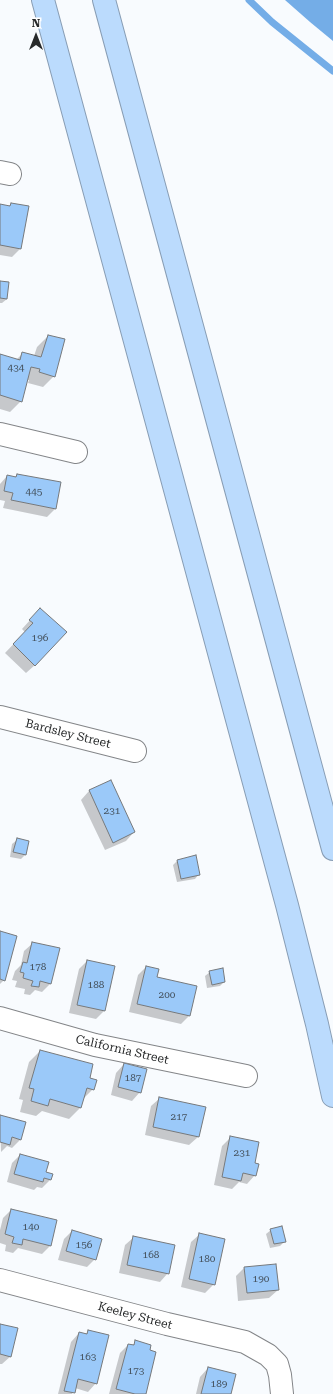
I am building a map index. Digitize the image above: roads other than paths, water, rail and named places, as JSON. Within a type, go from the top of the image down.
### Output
[{"type":"highway","points":[[43,0],[288,911],[317,1024],[333,1096]]},
{"type":"highway","points":[[104,0],[333,849]]},
{"type":"street","points":[[0,434],[76,452]]},
{"type":"street","name":"Bardsley Street","points":[[0,717],[135,751]]},
{"type":"street","name":"California Street","points":[[0,1018],[95,1045],[246,1076]]},
{"type":"street","name":"Keeley Street","points":[[0,1280],[210,1335],[234,1339],[257,1348],[268,1355],[277,1364],[282,1394]]},
{"type":"water","points":[[285,0],[333,0],[333,41],[310,22]]},
{"type":"waterway","points":[[249,0],[272,22],[333,71]]}]
